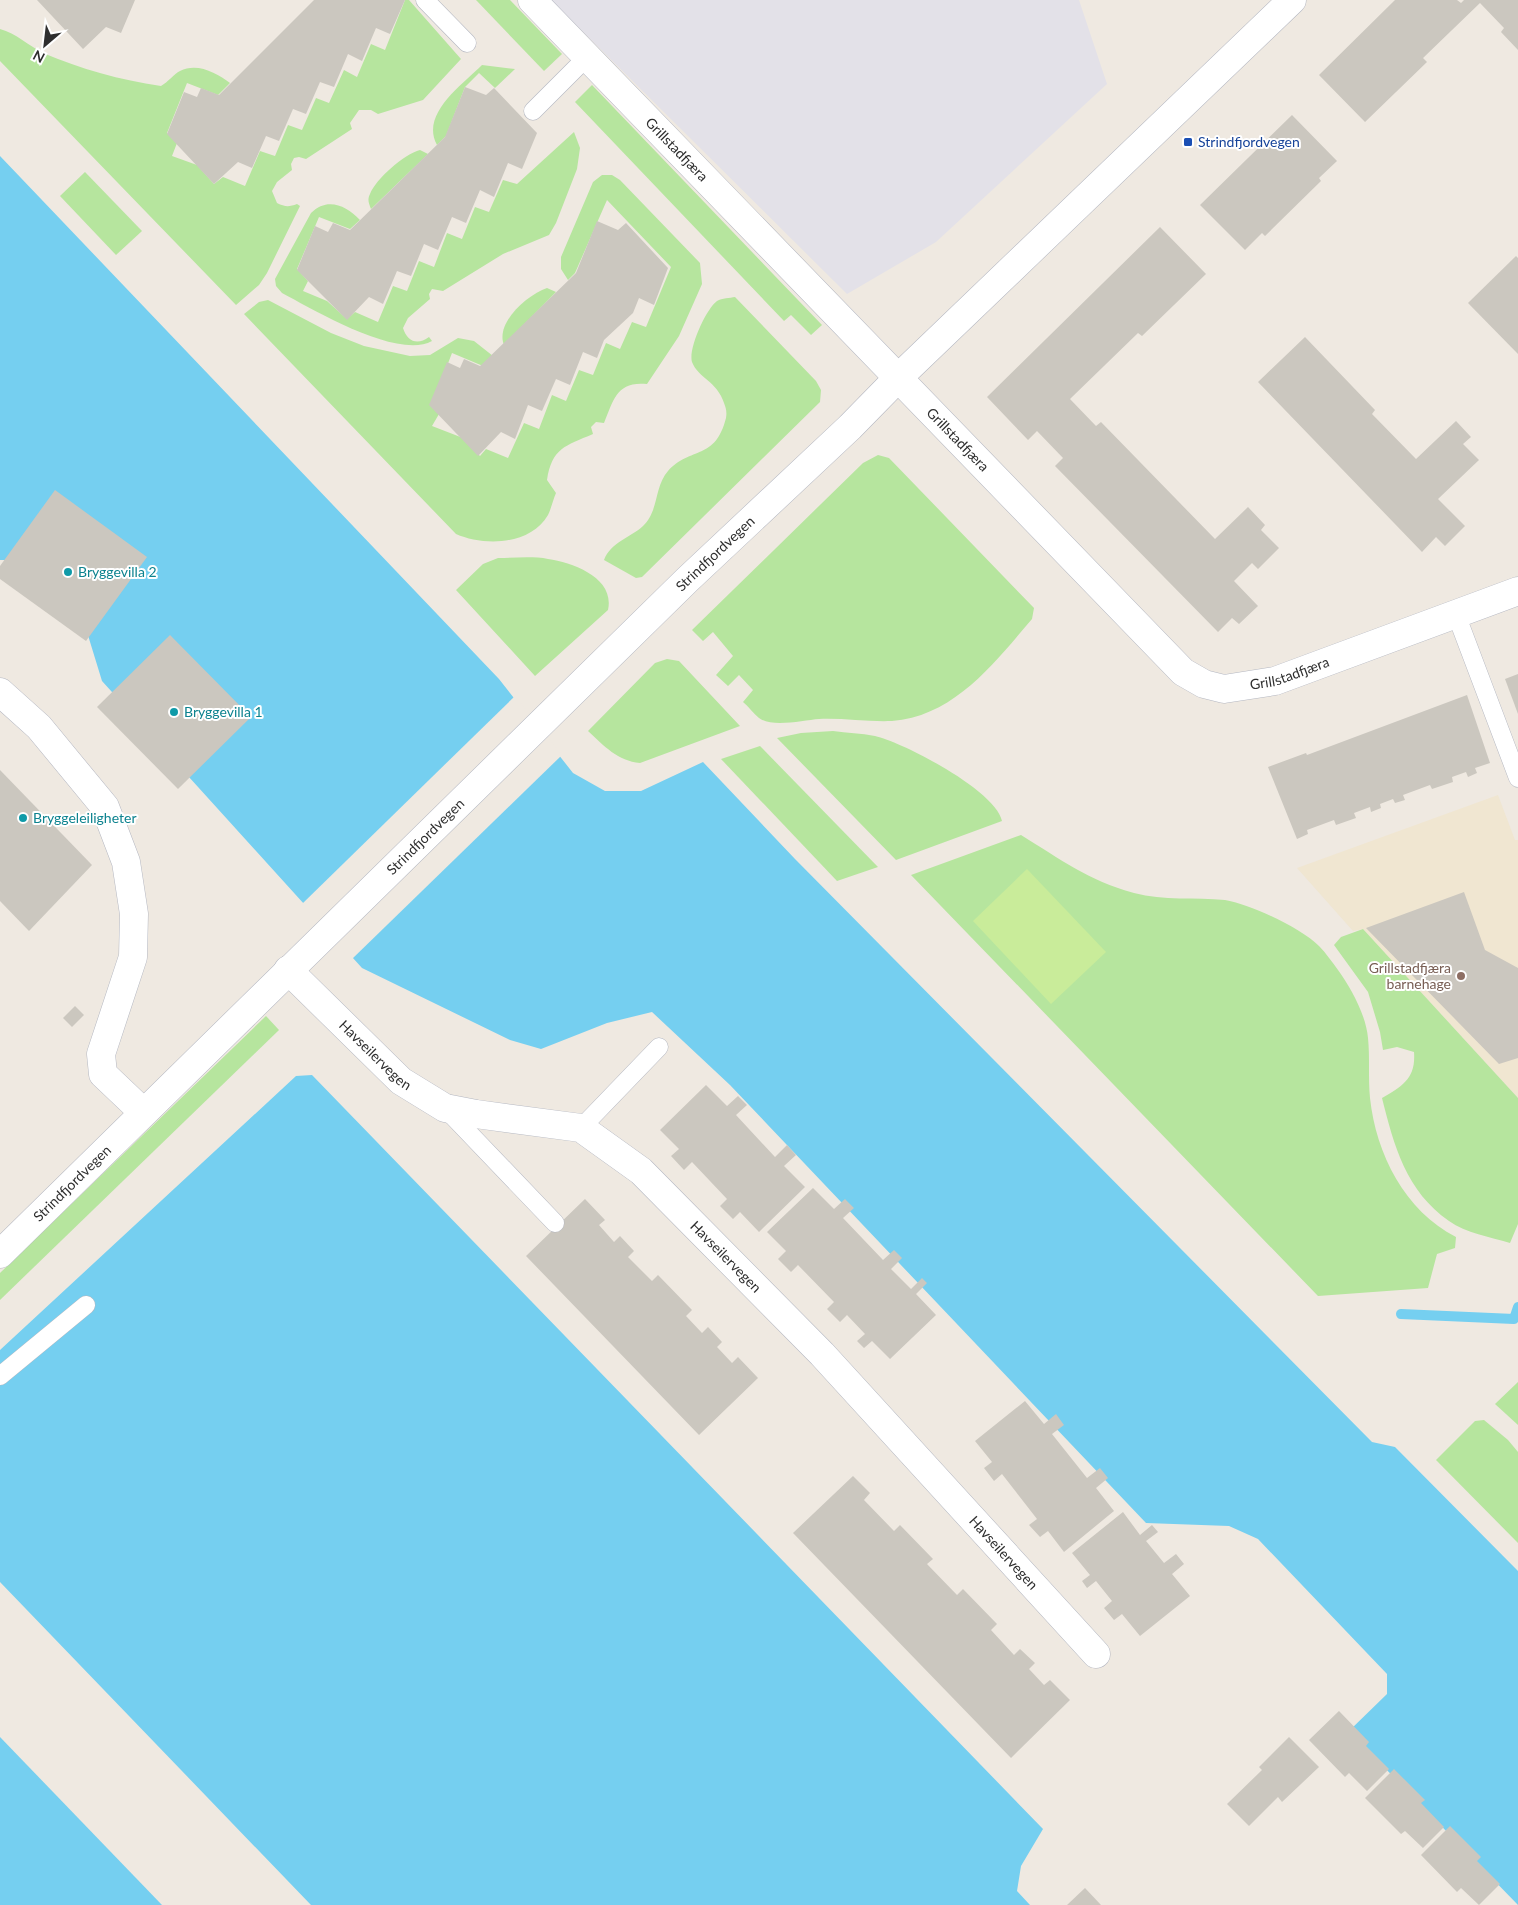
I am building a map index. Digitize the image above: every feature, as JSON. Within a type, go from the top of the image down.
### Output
[{"type":"street","name":"Grillstadfjæra","points":[[532,0],[1183,672],[1204,684],[1224,689],[1275,681],[1518,591]]},
{"type":"street","name":"Strindfjordvegen","points":[[0,1254],[687,580],[850,427],[898,378],[1292,0]]},
{"type":"street","points":[[0,692],[39,727],[105,807],[126,862],[134,914],[133,957],[101,1054],[103,1074],[143,1112]]},
{"type":"street","name":"Havseilervegen","points":[[288,970],[401,1081],[445,1108],[581,1128],[641,1171],[822,1354],[1096,1654]]},
{"type":"lane","points":[[426,0],[467,43]]},
{"type":"lane","points":[[533,111],[587,57]]},
{"type":"lane","points":[[1456,614],[1518,778]]},
{"type":"lane","points":[[581,1128],[659,1047]]},
{"type":"lane","points":[[445,1108],[555,1223]]},
{"type":"lane","points":[[0,1376],[86,1305]]},
{"type":"shaded area","points":[[551,0],[1079,0],[1107,84],[936,242],[847,294]]},
{"type":"shaded area","points":[[1498,795],[1515,840],[1518,840],[1518,1098],[1363,929],[1353,931],[1297,868]]},
{"type":"green space","points":[[405,0],[409,0],[461,59],[423,100],[378,114],[371,110],[359,110],[350,123],[352,129],[306,159],[294,158],[291,164],[292,170],[277,182],[272,191],[277,203],[285,206],[297,204],[300,206],[267,273],[259,285],[236,305],[0,61],[0,29],[12,33],[43,53],[57,59],[131,81],[161,86],[178,72],[186,69],[200,68],[213,72],[230,83],[218,95],[187,83],[167,133],[177,143],[172,156],[197,165],[214,184],[223,177],[245,186],[260,151],[275,156],[288,125],[302,130],[316,98],[329,103],[344,70],[357,77],[371,44],[385,50]]},
{"type":"green space","points":[[476,0],[510,0],[562,54],[544,71]]},
{"type":"green space","points":[[482,65],[515,69],[495,88],[479,73],[465,87],[446,136],[437,145],[433,133],[438,111],[454,91]]},
{"type":"green space","points":[[592,85],[822,325],[811,335],[791,315],[784,321],[575,102]]},
{"type":"green space","points":[[574,132],[580,148],[577,169],[556,223],[549,235],[503,254],[443,291],[432,289],[429,294],[430,299],[408,318],[403,328],[407,336],[413,341],[425,340],[429,337],[432,341],[417,345],[399,344],[378,339],[335,321],[282,293],[276,286],[275,279],[311,213],[323,205],[330,204],[343,207],[360,220],[350,229],[319,217],[297,269],[308,281],[303,291],[327,301],[347,319],[355,312],[378,322],[393,286],[407,291],[419,261],[434,267],[447,233],[462,239],[475,207],[489,212],[503,180],[517,184]]},
{"type":"green space","points":[[420,150],[428,154],[371,209],[369,202],[370,194],[378,181],[406,156]]},
{"type":"green space","points":[[85,172],[142,231],[116,255],[60,196]]},
{"type":"green space","points":[[602,175],[612,175],[620,180],[700,263],[702,284],[679,336],[647,384],[629,385],[623,389],[614,399],[604,423],[596,422],[591,427],[593,434],[567,445],[556,455],[549,469],[547,480],[556,493],[548,515],[540,525],[530,533],[505,541],[479,540],[456,534],[244,314],[259,302],[268,300],[331,333],[364,346],[410,356],[430,355],[458,338],[474,341],[493,356],[483,366],[452,353],[432,405],[439,414],[432,426],[463,438],[480,456],[486,449],[508,458],[524,423],[539,429],[552,395],[566,401],[579,370],[593,375],[606,343],[620,349],[632,322],[646,327],[671,267],[607,200],[575,273],[568,280],[561,269],[561,257],[593,182]]},
{"type":"green space","points":[[547,288],[556,292],[504,345],[502,337],[508,319],[522,303]]},
{"type":"green space","points":[[735,297],[816,381],[821,390],[820,402],[642,577],[636,578],[604,560],[611,549],[638,530],[648,520],[652,513],[660,484],[668,471],[685,458],[709,447],[716,441],[721,432],[726,418],[724,403],[717,390],[695,367],[691,356],[695,339],[713,305],[719,300]]},
{"type":"green space","points":[[878,455],[889,458],[1034,608],[1032,619],[988,669],[972,684],[954,698],[935,709],[915,717],[892,721],[819,719],[772,723],[765,721],[759,718],[743,702],[753,690],[739,675],[728,686],[716,675],[733,656],[713,632],[703,641],[692,630],[863,463]]},
{"type":"green space","points":[[498,558],[542,558],[569,564],[590,574],[605,589],[608,599],[608,610],[535,676],[456,590],[483,564]]},
{"type":"green space","points":[[667,659],[679,661],[740,726],[640,763],[632,762],[612,752],[588,731],[655,663]]},
{"type":"green space","points":[[833,731],[864,734],[889,740],[927,758],[948,770],[984,796],[996,809],[1002,821],[896,860],[777,738],[801,733]]},
{"type":"green space","points":[[760,746],[878,867],[837,881],[721,759]]},
{"type":"green space","points":[[1021,835],[1088,876],[1117,888],[1157,897],[1214,899],[1235,902],[1248,906],[1288,925],[1311,939],[1322,949],[1348,985],[1357,1002],[1367,1029],[1370,1098],[1373,1119],[1386,1160],[1396,1179],[1422,1212],[1438,1226],[1456,1237],[1455,1248],[1437,1254],[1428,1288],[1318,1296],[911,875]]},
{"type":"green space","points":[[1027,869],[1106,952],[1051,1004],[973,921]]},
{"type":"green space","points":[[1363,929],[1518,1098],[1518,1224],[1510,1243],[1470,1232],[1449,1221],[1422,1196],[1404,1166],[1391,1133],[1382,1098],[1407,1080],[1413,1068],[1414,1052],[1397,1047],[1383,1050],[1380,1032],[1368,992],[1334,945],[1341,937]]},
{"type":"green space","points":[[266,1016],[279,1030],[0,1300],[0,1273]]},
{"type":"green space","points":[[1518,1382],[1518,1425],[1495,1404]]},
{"type":"green space","points":[[1484,1420],[1508,1440],[1518,1452],[1518,1543],[1436,1460],[1475,1421]]},
{"type":"water","points":[[0,156],[499,679],[573,773],[605,791],[641,791],[703,762],[795,859],[1372,1442],[1395,1447],[1518,1571],[1518,1905],[1349,1731],[1387,1694],[1387,1674],[1258,1539],[1229,1526],[1146,1523],[730,1085],[652,1012],[607,1023],[541,1049],[510,1040],[362,968],[102,681],[83,619],[9,560],[0,560]]},
{"type":"water","points":[[312,1075],[1043,1829],[1021,1866],[1017,1891],[1030,1905],[311,1905],[0,1582],[0,1350],[296,1076]]},
{"type":"water","points":[[0,1737],[162,1905],[0,1905]]},
{"type":"pier","points":[[515,696],[562,755],[351,960],[302,904]]},
{"type":"building","points":[[37,0],[135,0],[121,33],[106,27],[83,49]]},
{"type":"building","points":[[314,0],[405,0],[390,34],[376,28],[362,61],[348,54],[334,87],[320,82],[306,114],[293,109],[279,141],[266,136],[252,168],[238,162],[214,184],[167,134],[184,92],[197,97],[201,88],[219,95]]},
{"type":"building","points":[[1395,0],[1457,0],[1461,3],[1464,0],[1518,0],[1518,50],[1501,32],[1504,28],[1480,3],[1423,58],[1427,62],[1365,122],[1319,75]]},
{"type":"building","points":[[465,87],[486,95],[494,88],[537,133],[522,169],[508,163],[494,197],[480,190],[466,223],[452,217],[438,250],[424,244],[411,276],[397,271],[383,304],[369,297],[347,320],[297,270],[315,226],[328,232],[333,223],[350,230],[445,137]]},
{"type":"building","points":[[1292,115],[1337,161],[1319,178],[1321,181],[1265,236],[1262,233],[1245,250],[1200,205]]},
{"type":"building","points":[[597,221],[618,230],[626,223],[668,268],[654,305],[639,298],[633,313],[604,340],[597,358],[583,352],[570,385],[556,379],[542,411],[528,405],[515,439],[501,432],[478,456],[429,405],[447,362],[460,368],[464,359],[480,366],[576,273]]},
{"type":"building","points":[[1160,227],[1206,274],[1142,336],[1138,333],[1070,399],[1096,426],[1101,422],[1215,539],[1248,507],[1265,525],[1261,530],[1279,548],[1258,569],[1252,563],[1234,581],[1258,606],[1239,624],[1232,618],[1218,632],[1055,466],[1063,458],[1037,431],[1028,440],[987,397]]},
{"type":"building","points":[[1516,256],[1518,258],[1518,354],[1468,303]]},
{"type":"building","points":[[1305,337],[1375,410],[1372,414],[1416,459],[1456,421],[1471,437],[1463,444],[1479,460],[1438,499],[1465,526],[1445,546],[1436,537],[1422,552],[1258,382]]},
{"type":"building","name":"Bryggevilla 2","points":[[55,490],[147,557],[86,641],[0,579],[0,566]]},
{"type":"building","name":"Bryggevilla 1","points":[[170,635],[251,717],[178,789],[97,707]]},
{"type":"building","points":[[1518,674],[1518,714],[1505,679]]},
{"type":"building","points":[[1467,695],[1490,763],[1475,768],[1477,773],[1468,777],[1466,772],[1452,777],[1453,782],[1432,789],[1430,785],[1403,795],[1405,800],[1395,803],[1393,799],[1380,804],[1381,808],[1371,812],[1370,807],[1354,813],[1356,818],[1336,825],[1334,820],[1307,830],[1308,834],[1297,839],[1268,767],[1306,753],[1307,755]]},
{"type":"building","name":"Bryggeleiligheter","points":[[0,770],[92,865],[29,931],[0,901]]},
{"type":"building","points":[[1464,892],[1485,950],[1518,968],[1518,1058],[1499,1064],[1366,928]]},
{"type":"building","points":[[75,1006],[84,1015],[72,1027],[63,1018]]},
{"type":"building","points":[[706,1085],[727,1106],[738,1096],[747,1105],[736,1115],[775,1157],[787,1145],[796,1155],[784,1166],[805,1187],[759,1232],[740,1212],[733,1219],[720,1206],[727,1199],[692,1162],[684,1170],[671,1156],[679,1149],[660,1130]]},
{"type":"building","points":[[813,1188],[834,1209],[845,1199],[854,1208],[843,1218],[883,1260],[894,1250],[902,1258],[891,1269],[911,1289],[922,1278],[927,1283],[916,1294],[936,1315],[890,1359],[872,1341],[864,1348],[857,1341],[865,1334],[847,1315],[840,1322],[827,1309],[834,1302],[798,1265],[791,1272],[778,1259],[786,1251],[767,1232]]},
{"type":"building","points":[[585,1199],[605,1220],[599,1225],[614,1242],[620,1236],[634,1251],[628,1257],[652,1281],[658,1275],[692,1310],[686,1316],[702,1333],[708,1327],[722,1342],[717,1347],[732,1363],[738,1357],[758,1378],[699,1435],[526,1256]]},
{"type":"building","points":[[1025,1401],[1044,1424],[1056,1414],[1064,1425],[1052,1434],[1087,1478],[1100,1468],[1108,1478],[1096,1488],[1114,1511],[1064,1552],[1048,1531],[1040,1537],[1029,1525],[1037,1519],[1002,1474],[994,1481],[984,1468],[992,1462],[975,1441]]},
{"type":"building","points":[[853,1476],[870,1493],[864,1500],[894,1531],[900,1525],[933,1559],[927,1564],[957,1595],[963,1589],[997,1624],[991,1630],[1014,1655],[1020,1649],[1035,1663],[1029,1669],[1044,1685],[1050,1680],[1070,1700],[1011,1758],[793,1533]]},
{"type":"building","points":[[1123,1512],[1140,1535],[1152,1525],[1158,1532],[1146,1541],[1164,1563],[1176,1554],[1184,1564],[1172,1574],[1190,1596],[1140,1636],[1122,1614],[1114,1620],[1104,1608],[1112,1601],[1096,1581],[1087,1588],[1082,1581],[1090,1575],[1072,1553]]},
{"type":"building","points":[[1339,1711],[1369,1742],[1366,1746],[1389,1769],[1367,1791],[1349,1773],[1345,1777],[1309,1740]]},
{"type":"building","points":[[1289,1737],[1319,1767],[1282,1802],[1278,1797],[1249,1826],[1227,1804],[1262,1770],[1259,1767]]},
{"type":"building","points":[[1394,1769],[1425,1800],[1421,1803],[1444,1827],[1423,1848],[1405,1831],[1401,1834],[1365,1798]]},
{"type":"building","points":[[1450,1826],[1481,1857],[1477,1861],[1500,1884],[1479,1905],[1461,1888],[1457,1892],[1421,1855]]},
{"type":"building","points":[[1085,1888],[1101,1905],[1067,1905]]},
{"type":"waterway","points":[[1401,1314],[1514,1319],[1518,1307]]},
{"type":"place","name":"Strindfjordvegen","points":[[1188,142]]},
{"type":"place","name":"Bryggevilla 2","points":[[68,572]]},
{"type":"place","name":"Bryggevilla 1","points":[[174,712]]},
{"type":"place","name":"Bryggeleiligheter","points":[[23,818]]},
{"type":"place","name":"Grillstadfjæra barnehage","points":[[1461,976]]}]
